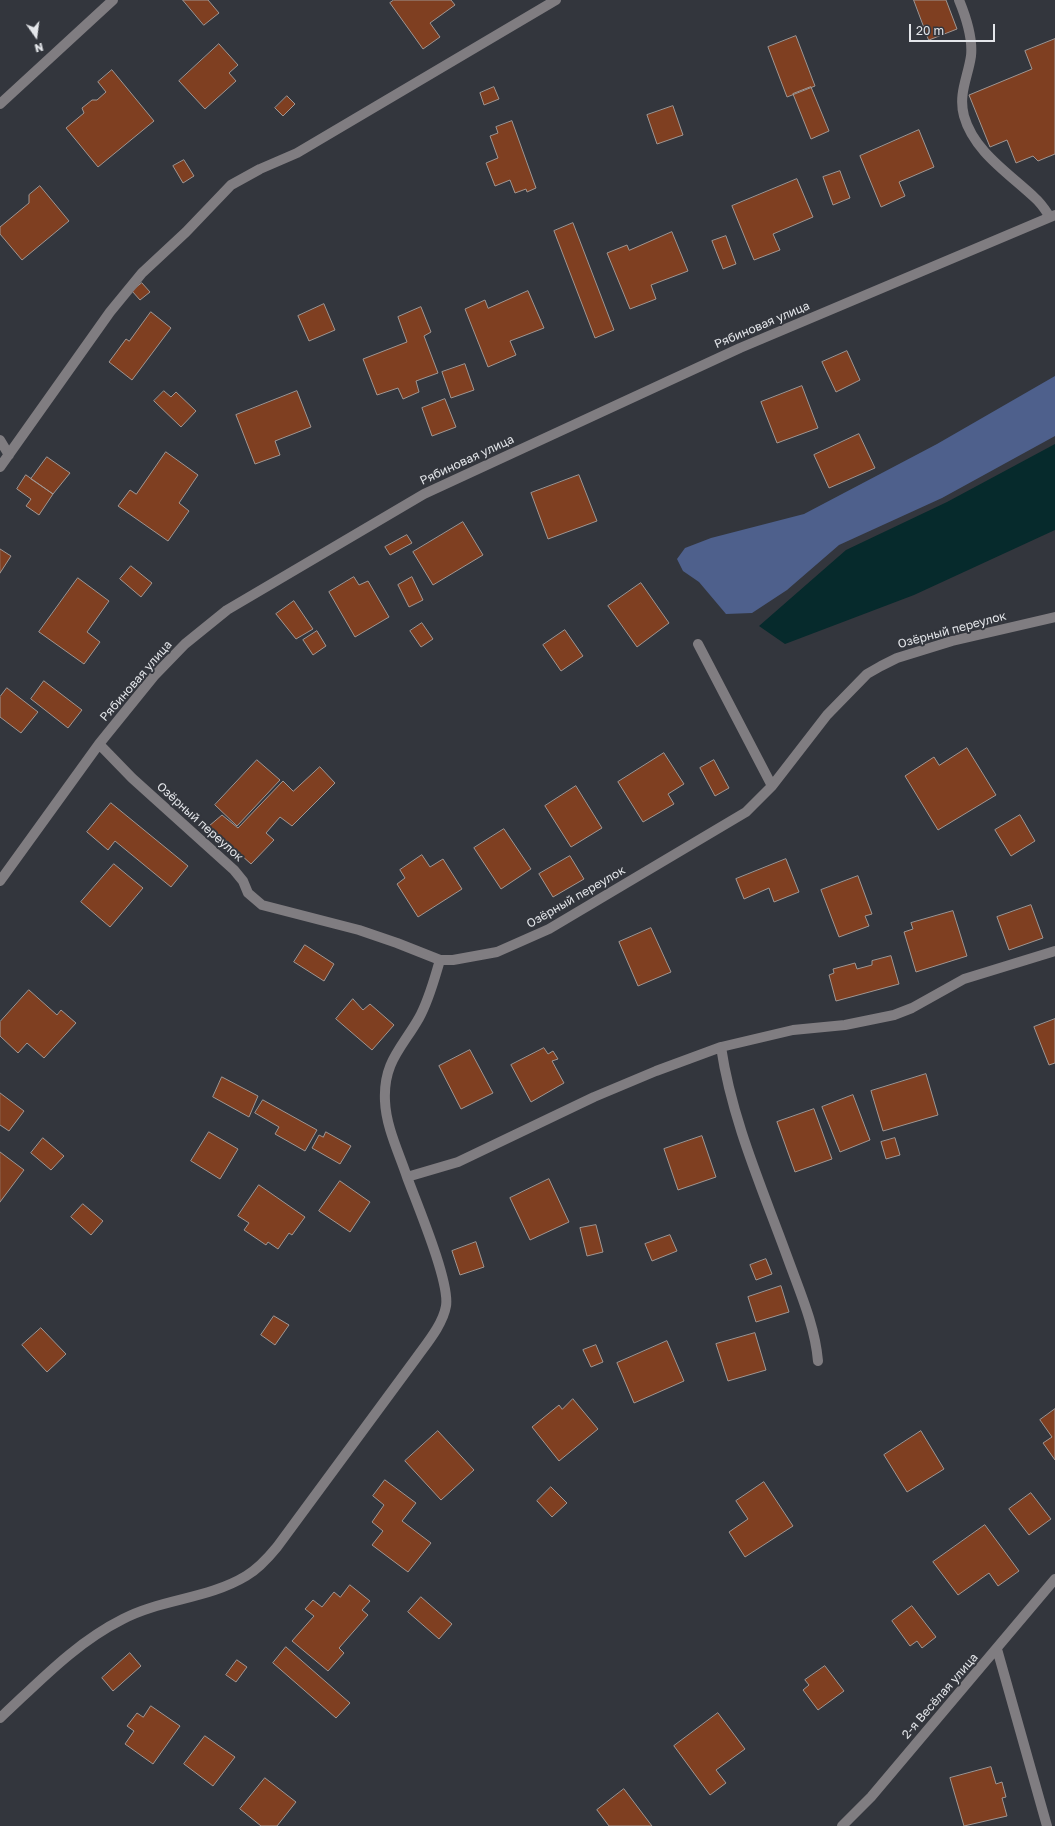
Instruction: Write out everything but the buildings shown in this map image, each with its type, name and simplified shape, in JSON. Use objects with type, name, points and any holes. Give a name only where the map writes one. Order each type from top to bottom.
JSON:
[{"type":"street","points":[[0,104],[113,0]]},
{"type":"street","points":[[0,467],[110,312],[142,273],[186,232],[231,185],[260,169],[297,153],[556,0]]},
{"type":"street","points":[[959,0],[967,22],[971,55],[962,91],[964,117],[970,130],[992,159],[1037,199],[1053,216]]},
{"type":"street","name":"Рябиновая улица","points":[[0,881],[99,744],[154,676],[185,644],[227,610],[424,494],[740,348],[1053,216]]},
{"type":"street","points":[[0,440],[9,455]]},
{"type":"street","name":"Озёрный переулок","points":[[99,744],[132,778],[234,870],[243,881],[248,893],[262,905],[359,930],[440,960],[468,958],[497,952],[549,929],[746,812],[772,786],[827,715],[867,674],[897,658],[946,643],[1055,617]]},
{"type":"street","points":[[698,644],[772,786]]},
{"type":"street","points":[[407,1177],[458,1162],[594,1097],[656,1071],[722,1047],[793,1030],[844,1026],[894,1015],[912,1008],[964,980],[1055,951]]},
{"type":"street","points":[[0,1718],[66,1656],[100,1631],[141,1611],[226,1586],[246,1576],[262,1564],[282,1542],[436,1328],[446,1307],[446,1297],[439,1268],[388,1123],[384,1099],[388,1069],[394,1055],[419,1018],[440,960]]},
{"type":"street","points":[[722,1047],[725,1074],[737,1120],[804,1304],[817,1347],[818,1361]]},
{"type":"street","name":"2-я Весёлая улица","points":[[842,1826],[871,1797],[1055,1579]]},
{"type":"street","points":[[997,1649],[1048,1826]]},
{"type":"shaded area","points":[[1055,376],[1055,436],[942,498],[839,545],[787,590],[752,613],[726,614],[699,582],[683,571],[677,559],[685,548],[711,538],[804,514],[937,444]]},
{"type":"shaded area","points":[[1055,444],[1055,530],[914,595],[785,644],[759,626],[846,550],[947,502]]}]
